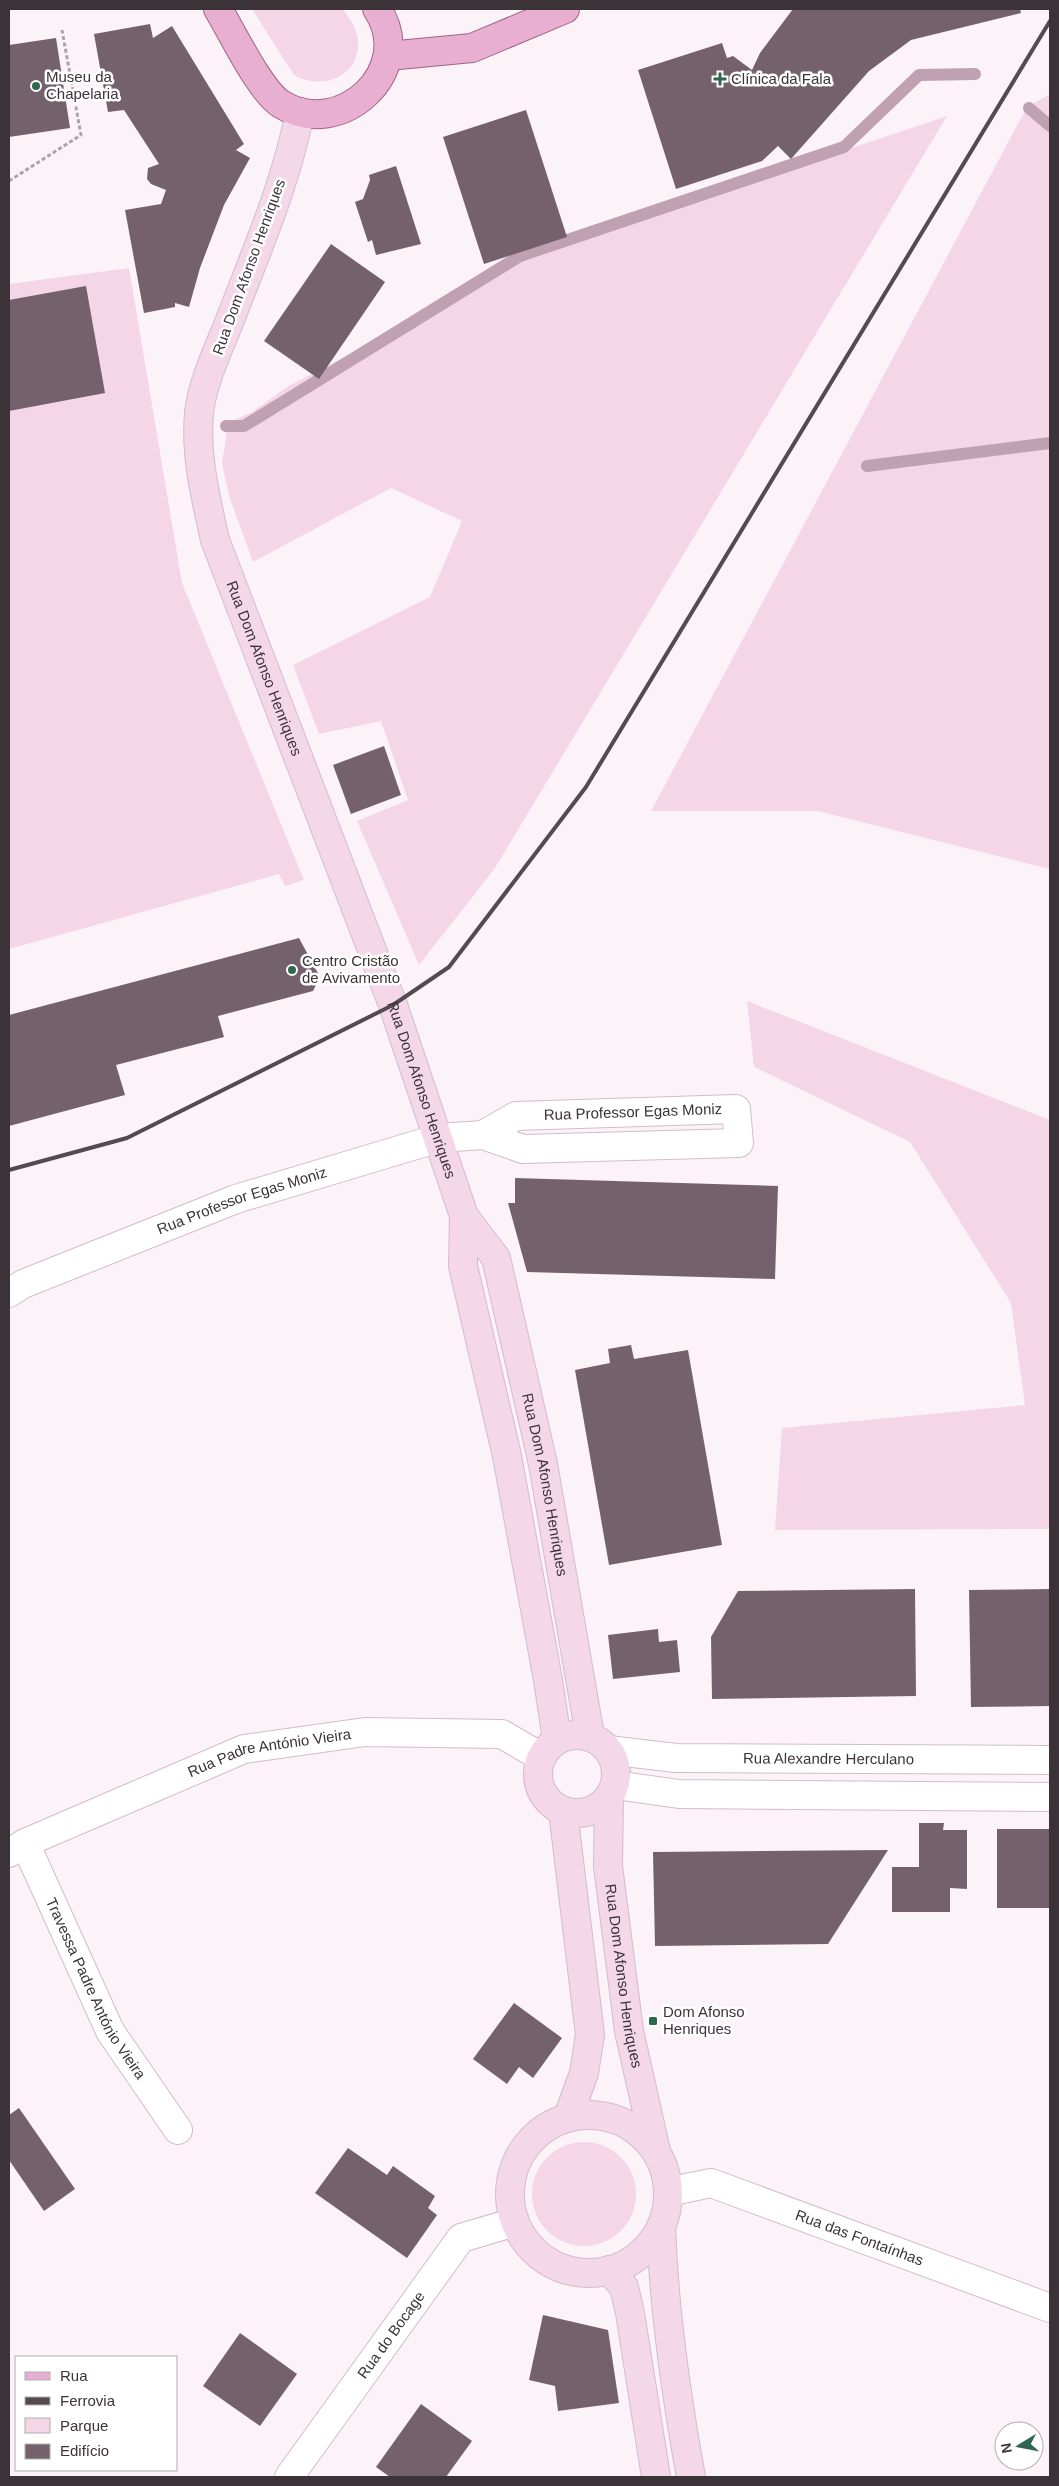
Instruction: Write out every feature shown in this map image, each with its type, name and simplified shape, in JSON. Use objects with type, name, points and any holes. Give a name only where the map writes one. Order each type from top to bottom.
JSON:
[{"type":"main road","points":[[218,9],[266,90],[280,103],[300,112],[330,113],[362,99],[380,78],[388,56],[390,39],[383,17],[377,9]]},
{"type":"main road","points":[[388,56],[472,48],[565,9]]},
{"type":"street","name":"Rua Dom Afonso Henriques","points":[[300,112],[296,135],[280,187],[210,372],[199,412],[199,464],[215,540],[393,1005],[464,1216],[463,1266],[507,1456],[548,1680],[549,1748],[538,1768],[538,1781],[542,1794],[551,1805],[563,1811]]},
{"type":"street","name":"Rua Professor Egas Moniz","points":[[9,1293],[23,1284],[236,1199],[439,1138],[483,1135],[523,1148],[740,1143],[736,1109],[516,1116],[483,1135]]},
{"type":"street","name":"Rua Dom Afonso Henriques","points":[[464,1216],[496,1258],[542,1464],[599,1743],[614,1760],[608,1866],[629,2031],[656,2153],[664,2172],[668,2192],[666,2210],[661,2227],[652,2242],[640,2254],[610,2270],[587,2273],[564,2269],[543,2259],[526,2242],[515,2222],[510,2201],[511,2179],[518,2158],[530,2140],[547,2126],[568,2117],[588,2114],[608,2116],[627,2124],[644,2136],[656,2153]]},
{"type":"street","name":"Rua Padre António Vieira","points":[[17,1848],[244,1750],[365,1732],[502,1734],[549,1748]]},
{"type":"street","points":[[549,1748],[568,1735],[599,1743]]},
{"type":"street","name":"Rua Alexandre Herculano","points":[[599,1743],[676,1758],[1050,1760]]},
{"type":"street","points":[[568,2117],[584,2073],[590,2035],[563,1811],[576,1814],[589,1812],[601,1806],[612,1791],[679,1794],[1050,1797]]},
{"type":"street","name":"Travessa Padre António Vieira","points":[[17,1848],[110,2031],[178,2130]]},
{"type":"street","name":"Rua das Fontaínhas","points":[[668,2192],[711,2183],[1050,2308]]},
{"type":"street","name":"Rua do Bocage","points":[[289,2477],[461,2238],[515,2222]]},
{"type":"street","name":"Rua Dom Afonso Henriques","points":[[661,2227],[662,2272],[681,2421],[691,2477]]},
{"type":"street","points":[[610,2270],[624,2287],[630,2313],[656,2477]]},
{"type":"path","points":[[9,181],[80,135],[62,30]]},
{"type":"green space","points":[[252,9],[343,9],[353,24],[358,41],[357,53],[353,64],[337,78],[327,81],[305,80],[294,75]]},
{"type":"green space","points":[[1050,94],[1050,869],[818,811],[651,811],[1027,107]]},
{"type":"green space","points":[[947,116],[495,868],[419,965],[357,821],[408,800],[381,721],[319,734],[293,665],[430,597],[462,521],[391,488],[253,562],[230,499],[222,464],[228,423],[252,412],[287,387],[455,299],[485,270]]},
{"type":"green space","points":[[129,268],[182,583],[304,880],[285,886],[279,874],[9,949],[9,284]]},
{"type":"green space","points":[[747,1001],[1050,1120],[1050,1529],[775,1530],[782,1428],[1025,1405],[1011,1303],[910,1142],[754,1067]]},
{"type":"green space","points":[[584,2142],[604,2146],[621,2157],[632,2174],[636,2194],[632,2214],[621,2231],[604,2242],[584,2246],[564,2242],[547,2231],[536,2214],[532,2194],[536,2174],[547,2157],[564,2146]]},
{"type":"building","points":[[793,9],[1020,9],[1021,13],[911,40],[869,71],[791,159],[778,146],[762,161],[676,189],[638,70],[722,43],[727,58],[733,56],[752,70],[760,53]]},
{"type":"building","points":[[150,24],[153,38],[172,26],[244,144],[236,150],[250,158],[224,205],[200,268],[189,307],[175,303],[175,307],[144,313],[125,210],[161,204],[166,190],[151,184],[147,179],[148,168],[159,164],[124,110],[108,112],[94,34]]},
{"type":"building","name":"Museu da Chapelaria","points":[[56,38],[70,128],[9,137],[9,45]]},
{"type":"building","points":[[526,110],[567,237],[484,264],[443,137]]},
{"type":"building","points":[[396,166],[421,244],[376,255],[372,240],[368,242],[355,202],[363,199],[370,180],[369,175]]},
{"type":"building","points":[[331,244],[385,282],[319,379],[264,341]]},
{"type":"building","points":[[86,286],[105,393],[9,411],[9,300]]},
{"type":"building","points":[[384,746],[401,795],[351,814],[333,765]]},
{"type":"building","points":[[299,938],[320,977],[313,991],[218,1016],[224,1037],[116,1065],[125,1095],[9,1126],[9,1015]]},
{"type":"building","points":[[515,1178],[778,1186],[775,1279],[527,1272],[508,1203],[515,1203]]},
{"type":"building","points":[[631,1345],[634,1359],[688,1350],[722,1545],[609,1565],[575,1370],[610,1363],[608,1349]]},
{"type":"building","points":[[915,1589],[916,1696],[712,1699],[711,1637],[738,1591]]},
{"type":"building","points":[[1050,1589],[1050,1706],[971,1707],[969,1590]]},
{"type":"building","points":[[658,1629],[659,1642],[677,1640],[680,1672],[613,1679],[608,1635]]},
{"type":"building","points":[[919,1823],[944,1823],[943,1830],[967,1830],[967,1889],[950,1888],[950,1912],[892,1912],[892,1867],[919,1867]]},
{"type":"building","points":[[997,1829],[1050,1829],[1050,1908],[997,1908]]},
{"type":"building","points":[[888,1850],[828,1944],[655,1946],[653,1852]]},
{"type":"building","points":[[514,2003],[562,2038],[533,2078],[519,2067],[507,2084],[473,2059]]},
{"type":"building","points":[[19,2108],[75,2189],[44,2211],[9,2160],[9,2115]]},
{"type":"building","points":[[348,2148],[387,2175],[393,2166],[435,2196],[428,2208],[437,2215],[407,2258],[315,2193]]},
{"type":"building","points":[[543,2315],[608,2330],[619,2403],[558,2411],[555,2386],[529,2380]]},
{"type":"building","points":[[240,2333],[297,2374],[260,2426],[203,2386]]},
{"type":"building","points":[[421,2404],[472,2441],[446,2477],[390,2477],[376,2467]]},
{"type":"waterway","points":[[226,426],[244,426],[520,256],[844,147],[919,75],[975,74]]},
{"type":"waterway","points":[[1029,108],[1050,126]]},
{"type":"waterway","points":[[867,466],[1050,443]]},
{"type":"railway","points":[[9,1170],[127,1138],[393,1005],[449,967],[586,787],[1050,21]]},
{"type":"place","name":"Clínica da Fala","points":[[720,79]]},
{"type":"place","name":"Museu da Chapelaria","points":[[36,86]]},
{"type":"place","name":"Centro Cristão de Avivamento","points":[[292,970]]},
{"type":"place","name":"Dom Afonso Henriques","points":[[653,2021]]}]
